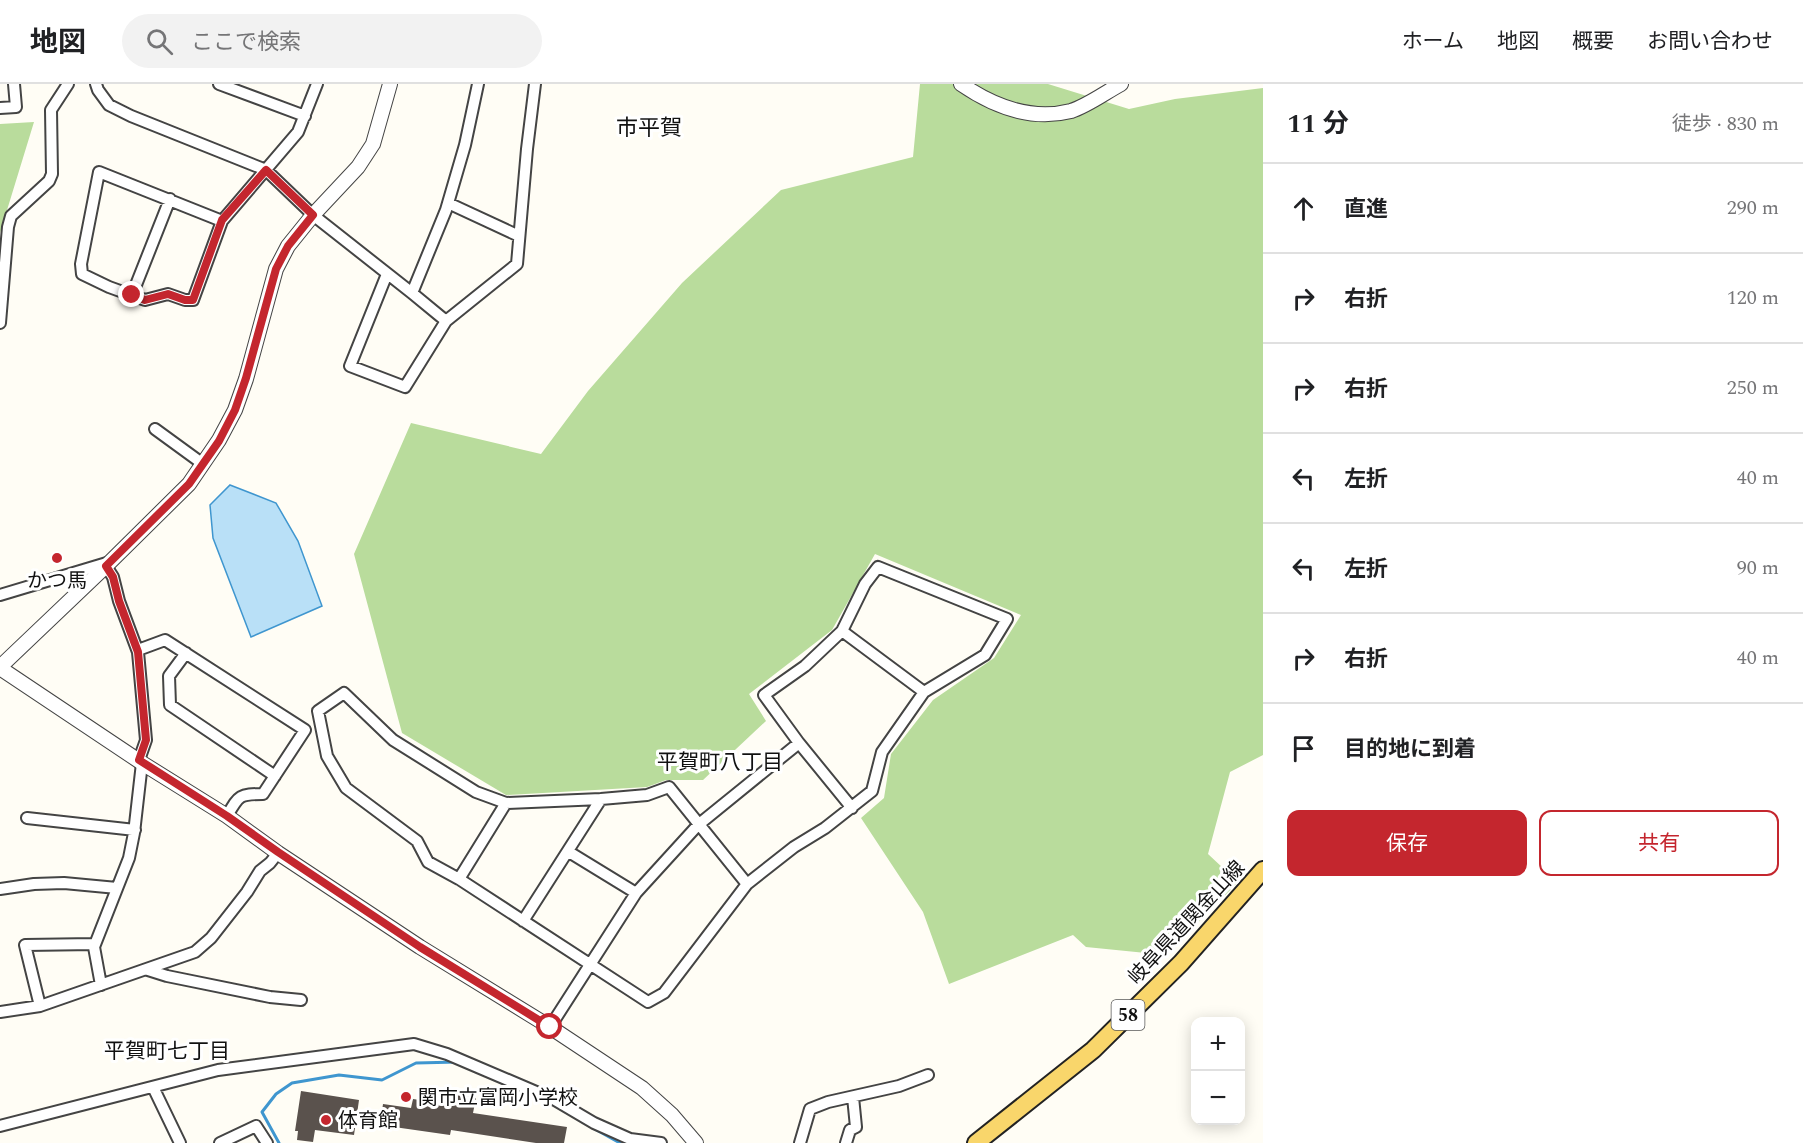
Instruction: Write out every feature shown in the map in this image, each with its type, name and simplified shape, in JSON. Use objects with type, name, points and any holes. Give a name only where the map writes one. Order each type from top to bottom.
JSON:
[{"type":"main road","name":"岐阜県道関金山線","points":[[976,1143],[1093,1050],[1181,963],[1263,870]]},
{"type":"street","points":[[0,108],[16,107],[14,84]]},
{"type":"street","points":[[0,323],[8,227],[11,216],[49,181],[52,174],[51,110],[69,84]]},
{"type":"street","points":[[96,84],[109,105],[130,116],[266,170],[313,215],[446,321]]},
{"type":"street","points":[[219,84],[305,117]]},
{"type":"street","points":[[222,220],[99,172],[81,264],[82,274],[145,300],[168,294],[185,300],[193,300],[222,220],[298,132],[317,84]]},
{"type":"street","points":[[390,84],[373,144],[358,167],[313,215],[288,246],[276,269],[246,378],[235,410],[219,441],[189,484],[0,667],[227,816],[420,947],[550,1027],[642,1088],[672,1115],[696,1143]]},
{"type":"street","points":[[412,293],[448,203],[465,145],[478,84]]},
{"type":"street","points":[[387,274],[350,366],[405,387],[446,321],[517,264],[535,84]]},
{"type":"street","points":[[961,84],[1009,110],[1041,114],[1072,111],[1121,84]]},
{"type":"street","points":[[132,295],[170,199]]},
{"type":"street","points":[[448,203],[519,236]]},
{"type":"street","points":[[155,429],[203,464]]},
{"type":"street","points":[[0,595],[108,564]]},
{"type":"street","points":[[101,986],[95,944],[129,858],[135,830],[141,761],[146,740],[138,650],[119,601],[108,564]]},
{"type":"street","points":[[747,884],[669,787],[647,795],[506,803],[476,792],[393,740],[344,693],[318,711],[327,756],[346,788],[417,841],[428,862],[459,879],[648,1002],[664,993],[747,884],[794,847],[852,808],[872,791],[882,752],[924,692],[985,655],[1007,619],[878,567],[865,584],[842,631],[805,666],[764,695],[799,743],[852,808]]},
{"type":"street","points":[[842,631],[924,692]]},
{"type":"street","points":[[138,650],[165,640],[305,730],[263,794],[243,794],[237,799],[227,816]]},
{"type":"street","points":[[186,653],[169,676],[170,705],[275,776]]},
{"type":"street","points":[[550,1027],[636,893],[699,825],[799,743]]},
{"type":"street","points":[[523,921],[601,799]]},
{"type":"street","points":[[459,879],[506,803]]},
{"type":"street","points":[[27,818],[135,830]]},
{"type":"street","points":[[0,1012],[40,1006],[195,952],[211,938],[247,892],[260,871],[278,852]]},
{"type":"street","points":[[569,852],[636,893]]},
{"type":"street","points":[[0,888],[64,883],[117,888]]},
{"type":"street","points":[[40,1006],[25,945],[95,944]]},
{"type":"street","points":[[148,970],[270,997],[301,1000]]},
{"type":"street","points":[[0,1126],[218,1070],[414,1044],[447,1054],[555,1100],[594,1123],[630,1139],[661,1143]]},
{"type":"street","points":[[800,1143],[810,1109],[828,1102],[899,1086],[928,1075]]},
{"type":"street","points":[[153,1087],[180,1143]]},
{"type":"street","points":[[846,1143],[850,1130],[856,1127],[853,1097]]},
{"type":"street","points":[[220,1143],[256,1126],[267,1143]]},
{"type":"green space","points":[[920,84],[1048,84],[1129,109],[1175,99],[1263,88],[1263,755],[1230,772],[1208,854],[1238,882],[1166,955],[1086,947],[1073,935],[949,984],[923,912],[861,818],[884,798],[891,754],[933,700],[994,658],[1021,615],[875,554],[832,630],[749,694],[766,721],[703,780],[666,780],[647,787],[506,795],[402,733],[354,554],[411,423],[541,454],[588,391],[682,283],[781,190],[913,157]]},
{"type":"green space","points":[[34,122],[0,233],[0,124]]},
{"type":"water","points":[[230,485],[276,503],[298,541],[322,606],[251,637],[213,538],[210,505]]},
{"type":"building","name":"体育館","points":[[301,1091],[359,1100],[354,1135],[315,1130],[313,1142],[297,1140],[298,1131],[295,1131]]},
{"type":"building","points":[[442,1092],[476,1098],[473,1113],[567,1127],[564,1143],[536,1143],[451,1130],[450,1135],[380,1125],[383,1104],[411,1108],[413,1099],[440,1103]]},
{"type":"waterway","points":[[279,1143],[262,1112],[276,1094],[292,1083],[339,1075],[382,1080],[416,1063],[458,1062]]},
{"type":"waterway","points":[[593,1128],[620,1143]]},
{"type":"place","name":"かつ馬","points":[[57,558]]},
{"type":"place","name":"関市立富岡小学校","points":[[406,1097]]},
{"type":"place","name":"体育館","points":[[326,1120]]},
{"type":"district","name":"市平賀","points":[[649,127]]},
{"type":"district","name":"平賀町八丁目","points":[[720,762]]},
{"type":"district","name":"平賀町七丁目","points":[[167,1051]]},
{"type":"route","points":[[132,295],[145,300],[168,294],[185,300],[193,300],[222,220],[266,170],[313,215],[288,246],[276,269],[246,378],[235,410],[219,441],[189,484],[106,566],[113,577],[119,601],[138,652],[146,740],[139,760],[227,816],[420,947],[550,1027]]}]
